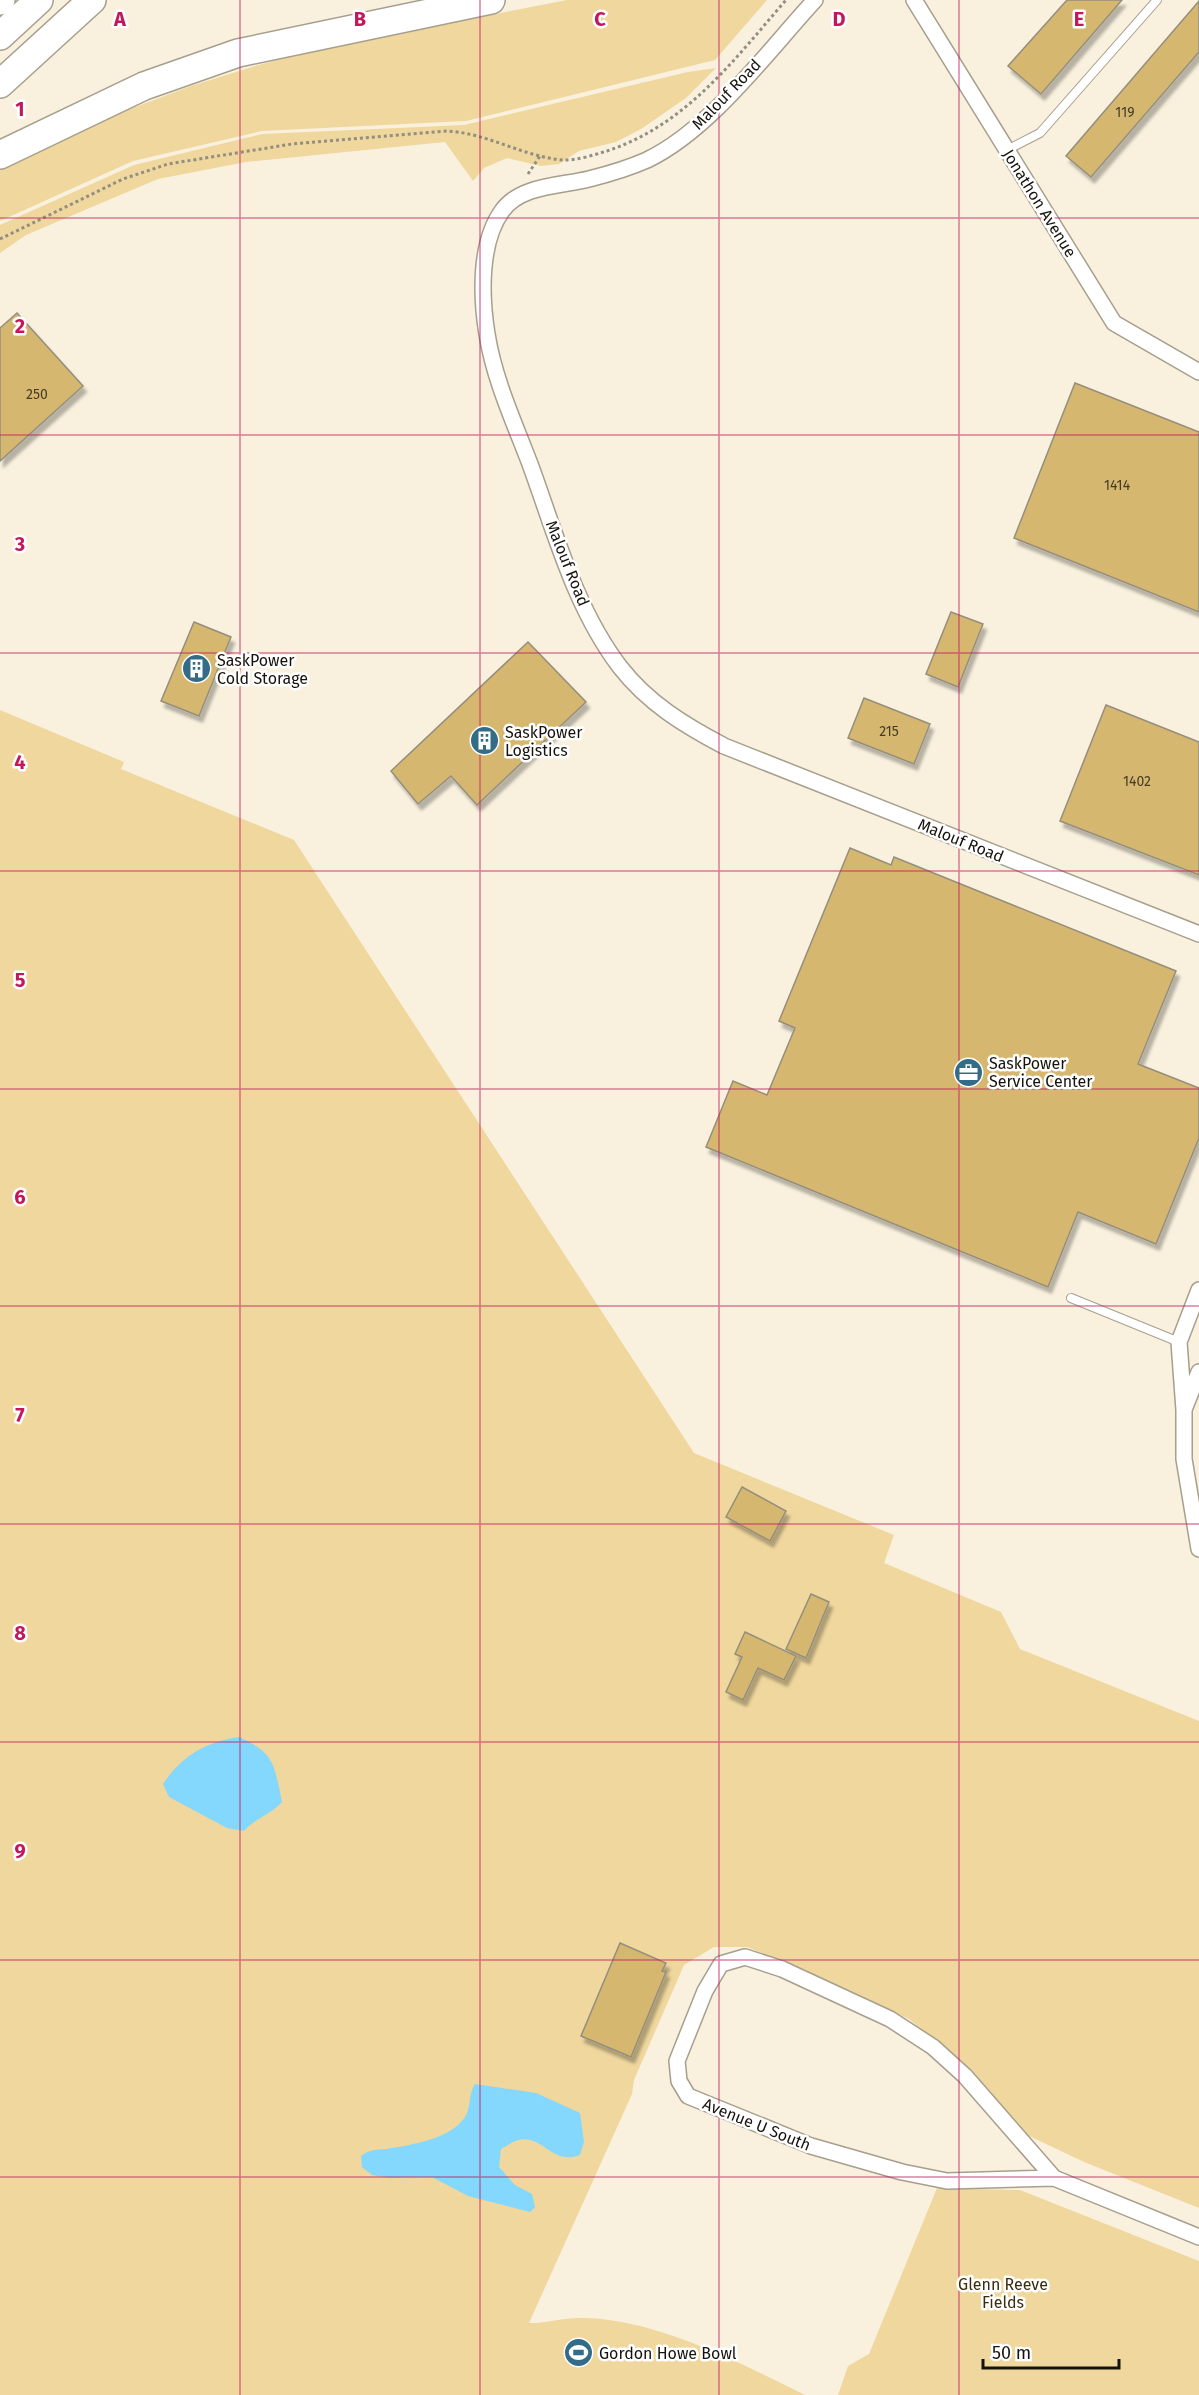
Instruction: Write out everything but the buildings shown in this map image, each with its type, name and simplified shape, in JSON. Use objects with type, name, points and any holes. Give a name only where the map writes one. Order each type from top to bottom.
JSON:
[{"type":"highway","points":[[0,36],[39,0]]},
{"type":"highway","points":[[0,84],[92,0]]},
{"type":"highway","points":[[0,154],[144,86],[238,53],[491,0]]},
{"type":"street","name":"Malouf Road","points":[[815,0],[721,103],[670,146],[647,160],[622,169],[590,179],[543,188],[511,200],[491,230],[485,279],[484,310],[487,337],[497,376],[578,591],[595,629],[619,666],[641,692],[683,725],[724,746],[1199,934]]},
{"type":"street","name":"Jonathon Avenue","points":[[914,0],[1114,323],[1199,372]]},
{"type":"street","points":[[1199,1290],[1179,1342],[1184,1410],[1184,1459],[1193,1485],[1199,1548]]},
{"type":"street","points":[[1184,1410],[1195,1393],[1199,1372]]},
{"type":"street","name":"Avenue U South","points":[[1054,2178],[964,2076],[933,2047],[890,2019],[782,1969],[745,1957],[721,1964],[705,1991],[677,2061],[679,2081],[688,2096],[812,2146],[902,2172],[947,2181],[1054,2178],[1199,2237]]},
{"type":"lane","points":[[1007,150],[1040,133],[1156,0]]},
{"type":"lane","points":[[1071,1298],[1179,1342]]},
{"type":"path","points":[[0,239],[45,215],[141,173],[168,164],[262,148],[447,131],[472,135],[540,156],[564,160],[590,156],[644,136],[689,106],[712,85],[786,0]]},
{"type":"green space","points":[[567,0],[767,0],[715,60],[466,121],[262,131],[133,161],[0,221],[0,169],[109,117],[191,86],[318,49]]},
{"type":"green space","points":[[716,68],[686,98],[641,129],[616,142],[579,151],[559,164],[541,166],[507,158],[484,168],[473,181],[445,142],[246,162],[158,179],[26,235],[0,253],[0,225],[134,165],[262,134],[464,125],[688,72]]},
{"type":"green space","points":[[0,710],[124,762],[121,769],[294,840],[694,1453],[894,1535],[884,1563],[1001,1612],[1020,1649],[1199,1721],[1199,2208],[1084,2162],[1023,2133],[972,2070],[909,2019],[800,1968],[747,1947],[714,1947],[684,1965],[634,2080],[632,2094],[529,2323],[585,2318],[641,2326],[698,2345],[805,2395],[0,2395]]},
{"type":"green space","name":"Glenn Reeve Fields","points":[[937,2188],[1020,2190],[1199,2261],[1199,2395],[838,2395],[848,2366],[869,2354]]},
{"type":"water","points":[[239,1737],[260,1749],[271,1761],[282,1802],[244,1831],[227,1828],[169,1797],[163,1784],[186,1758],[195,1752],[215,1743]]},
{"type":"water","points":[[475,2084],[536,2093],[580,2113],[584,2142],[580,2155],[570,2157],[555,2154],[527,2139],[518,2140],[501,2149],[499,2167],[515,2185],[532,2194],[535,2207],[530,2212],[468,2196],[432,2177],[390,2178],[372,2175],[362,2167],[361,2156],[367,2152],[426,2141],[454,2128],[467,2113]]},
{"type":"place","name":"SaskPower Cold Storage","points":[[196,669]]},
{"type":"place","name":"SaskPower Logistics","points":[[484,741]]},
{"type":"place","name":"SaskPower Service Center","points":[[968,1072]]},
{"type":"place","name":"Gordon Howe Bowl","points":[[578,2353]]}]
